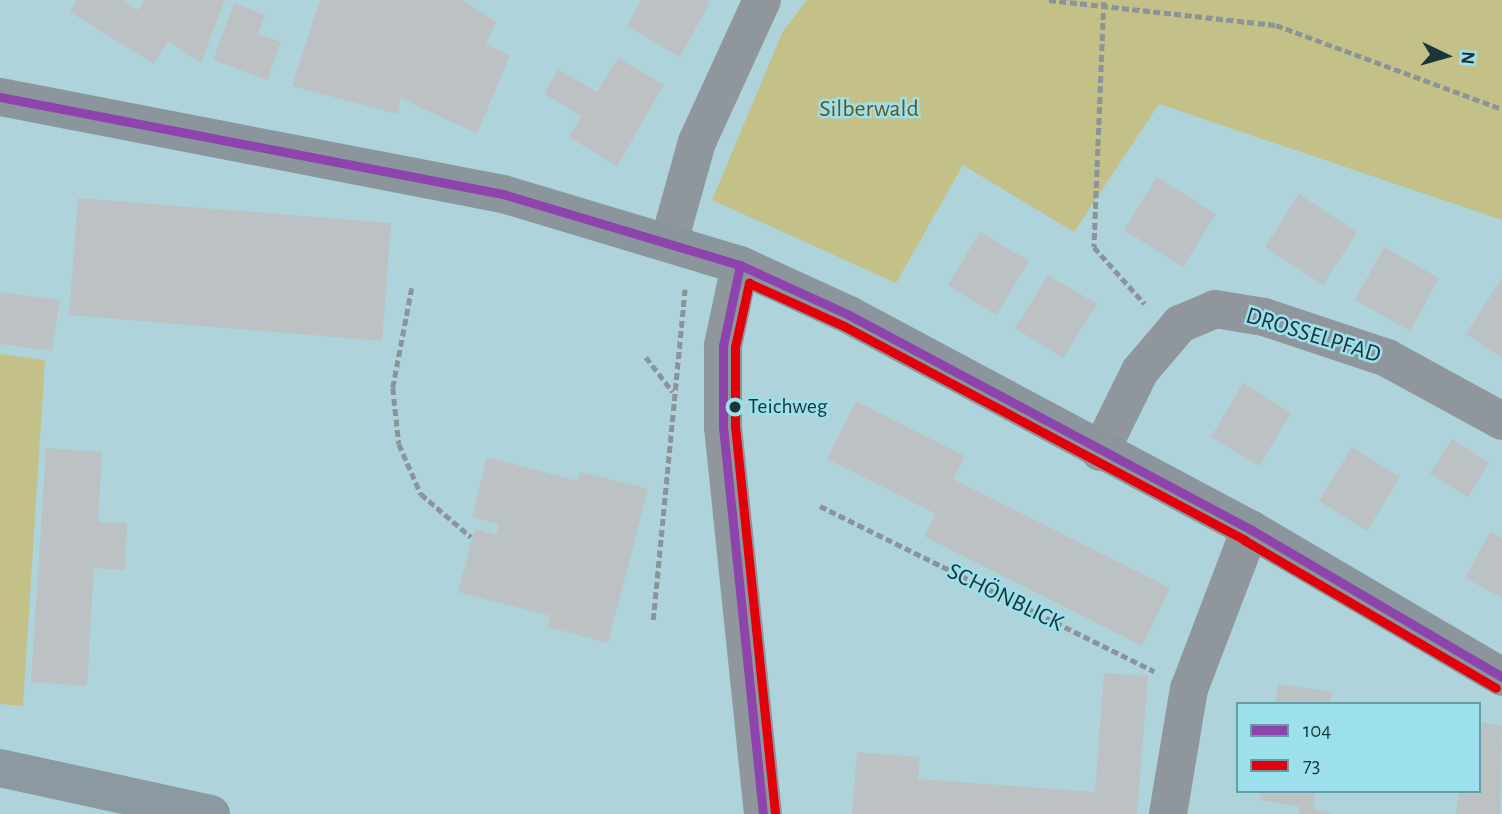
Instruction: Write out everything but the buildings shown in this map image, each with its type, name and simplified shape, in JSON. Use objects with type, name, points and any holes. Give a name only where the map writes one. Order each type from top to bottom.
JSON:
[{"type":"main road","points":[[0,768],[211,814]]},
{"type":"street","points":[[679,245],[696,142],[762,0]]},
{"type":"street","points":[[0,97],[503,194],[740,265],[849,315],[1100,452],[1250,530],[1502,677]]},
{"type":"street","points":[[740,265],[722,390],[763,814]]},
{"type":"street","name":"DROSSELPFAD","points":[[1100,452],[1140,371],[1171,335],[1215,309],[1264,317],[1387,358],[1502,421]]},
{"type":"street","points":[[1168,814],[1189,689],[1250,530]]},
{"type":"path","points":[[1049,0],[1104,2],[1276,25],[1502,110]]},
{"type":"path","points":[[1104,2],[1094,247],[1171,335]]},
{"type":"path","points":[[653,620],[674,392],[679,245]]},
{"type":"path","points":[[412,288],[393,388],[399,444],[421,495],[471,537]]},
{"type":"path","points":[[646,357],[674,392]]},
{"type":"path","name":"SCHÖNBLICK","points":[[820,506],[1189,689]]},
{"type":"green space","name":"Silberwald","points":[[807,0],[1502,0],[1502,220],[1159,104],[1074,232],[963,165],[896,283],[712,200],[783,31]]},
{"type":"green space","points":[[0,354],[45,360],[23,706],[0,704]]},
{"type":"transit line","name":"104","points":[[0,97],[503,194],[740,265],[849,315],[1250,529],[1502,677]]},
{"type":"transit line","name":"104","points":[[740,265],[723,346],[723,427],[763,814]]},
{"type":"transit line","name":"73","points":[[775,813],[735,426],[735,347],[749,283],[844,326],[1244,540],[1496,688]]},
{"type":"place","name":"Teichweg","points":[[735,407]]}]
